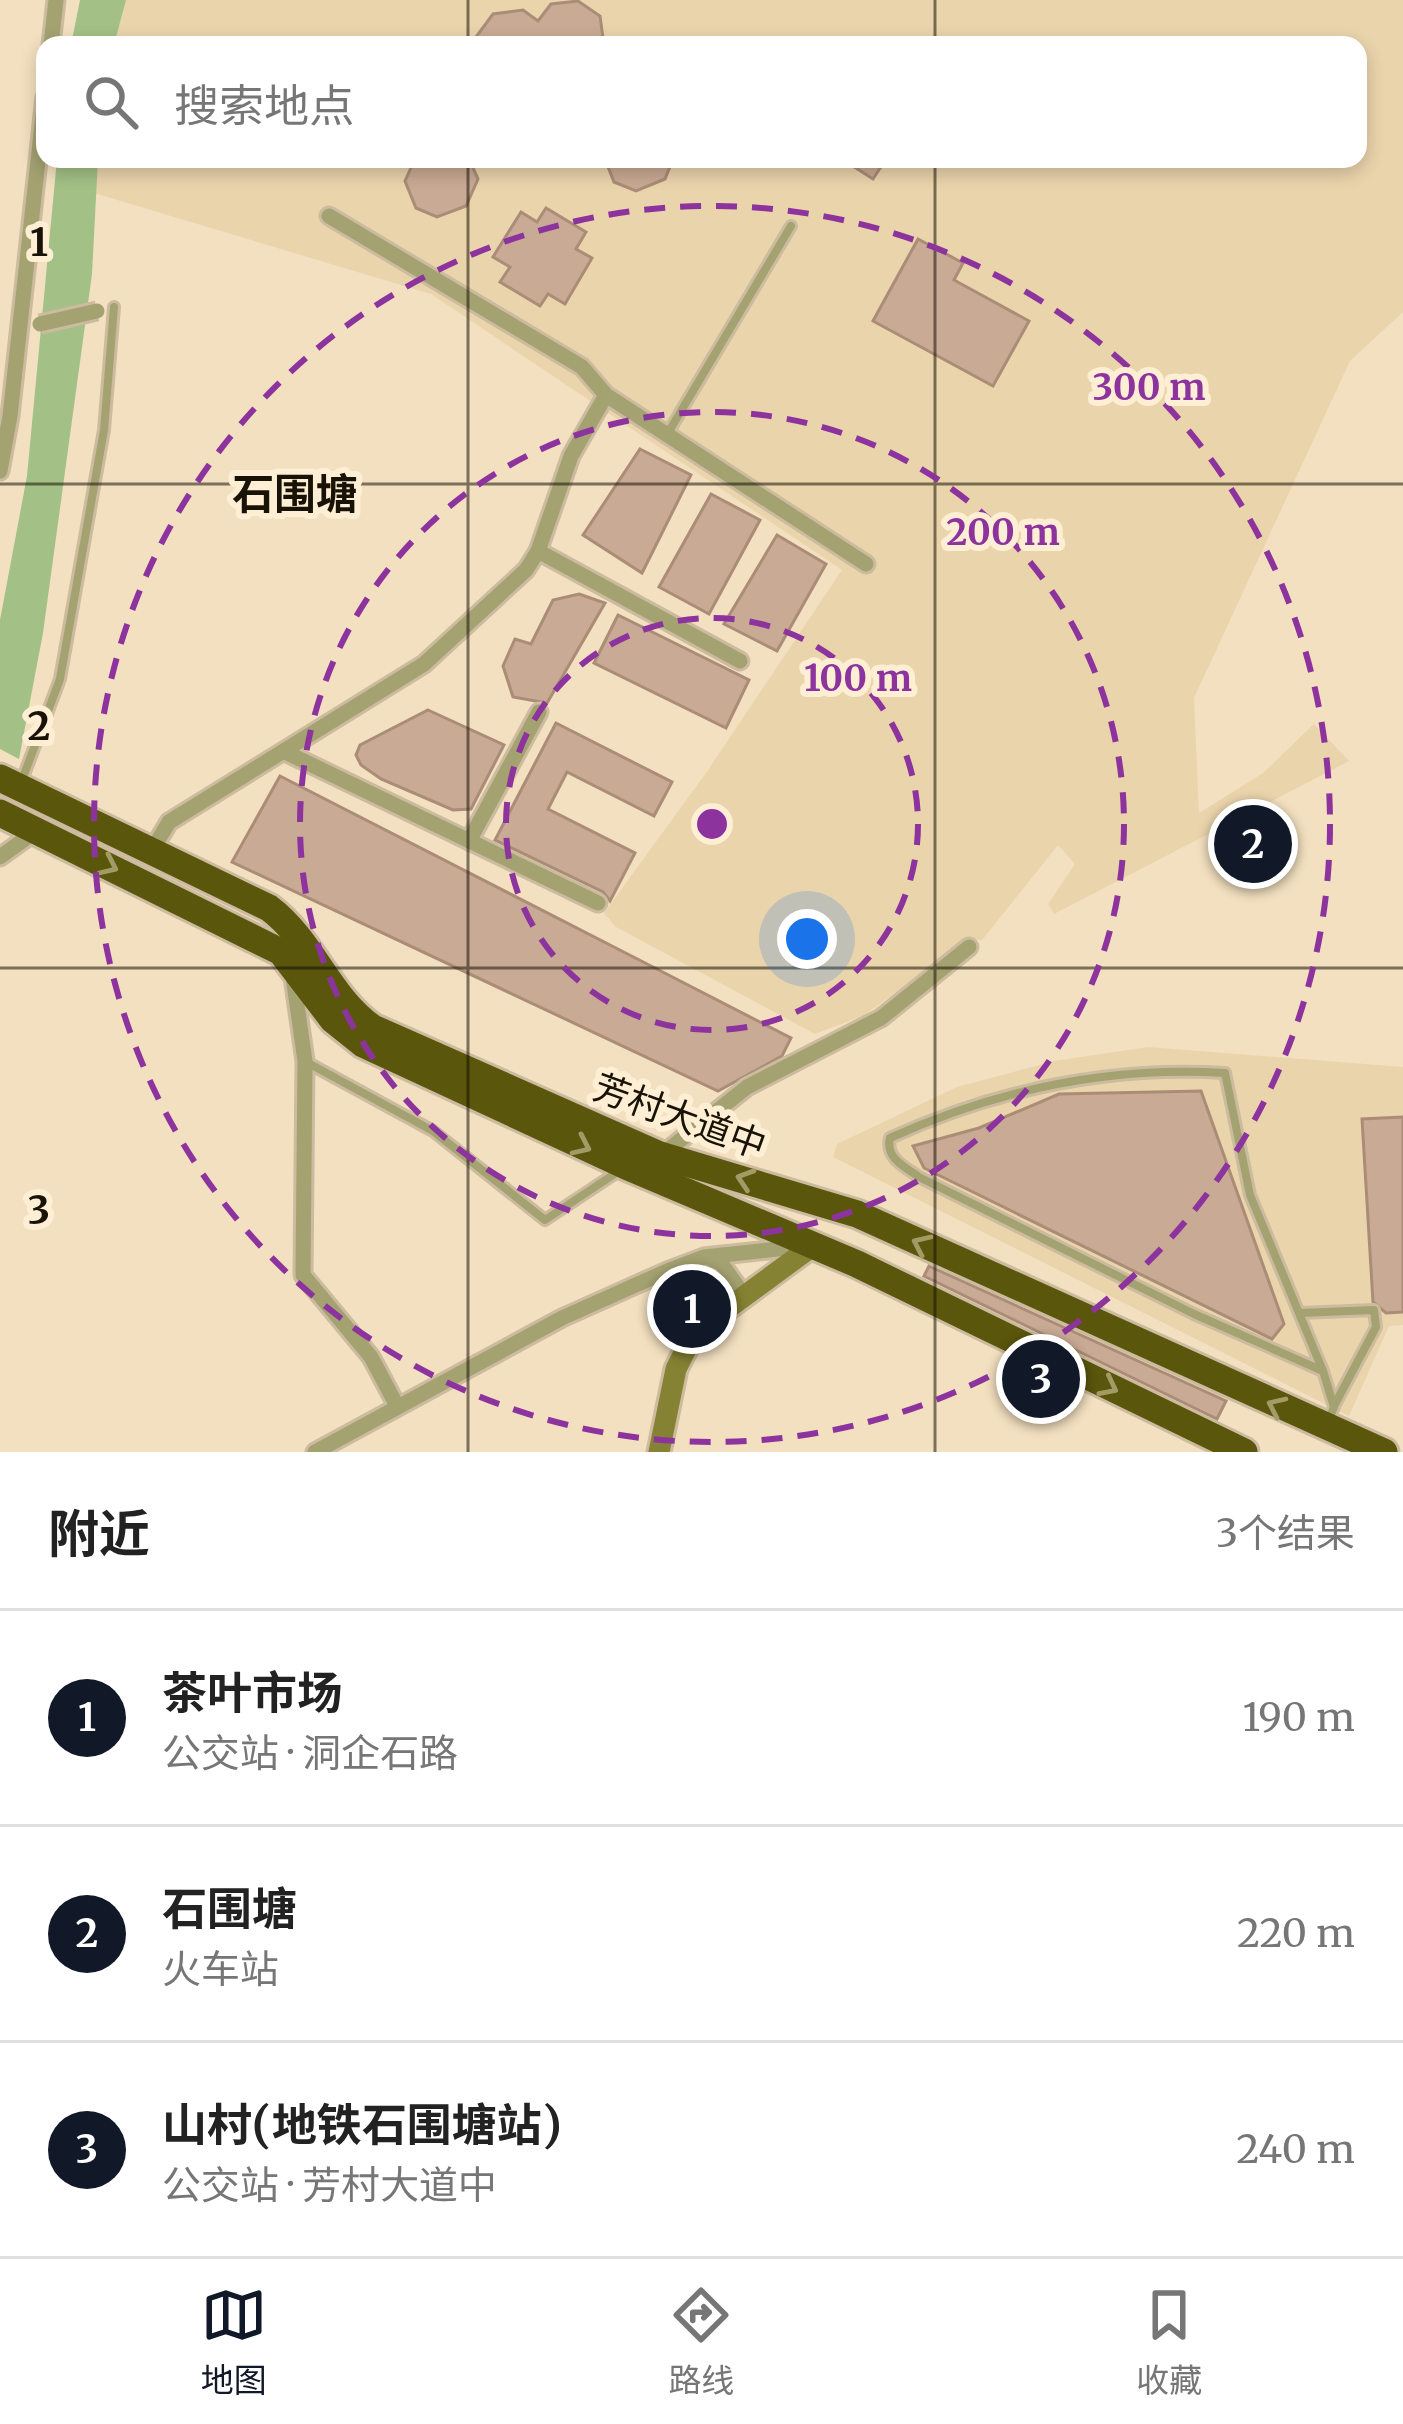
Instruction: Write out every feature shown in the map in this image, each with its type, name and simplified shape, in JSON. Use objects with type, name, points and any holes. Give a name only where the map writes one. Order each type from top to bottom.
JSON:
[{"type":"highway","name":"芳村大道中","points":[[9,783],[268,908],[287,922],[335,992],[373,1028],[660,1155],[856,1214],[1330,1418],[1384,1452]]},
{"type":"highway","name":"芳村大道中","points":[[2,814],[280,952],[333,1020],[363,1044],[626,1166],[814,1245],[1244,1452]]},
{"type":"street","points":[[52,36],[56,0]]},
{"type":"street","points":[[0,471],[37,168]]},
{"type":"street","points":[[328,216],[582,367],[606,395],[866,565]]},
{"type":"street","points":[[1,331],[106,309]]},
{"type":"street","points":[[151,852],[169,822],[424,664],[526,570],[538,551],[571,456],[606,395]]},
{"type":"street","points":[[538,551],[740,661]]},
{"type":"street","points":[[469,841],[539,712]]},
{"type":"street","points":[[285,752],[598,903]]},
{"type":"street","points":[[0,857],[36,831]]},
{"type":"street","points":[[660,1155],[747,1087],[881,1018],[969,947]]},
{"type":"street","points":[[293,977],[305,1061],[303,1275],[370,1357],[397,1406]]},
{"type":"street","points":[[315,1452],[343,1445],[397,1406],[596,1301],[704,1257],[814,1245]]},
{"type":"street","points":[[659,1452],[682,1350],[710,1318],[814,1245]]},
{"type":"street","points":[[704,1257],[721,1263],[743,1294]]},
{"type":"lane","points":[[667,435],[791,226]]},
{"type":"lane","points":[[9,783],[60,680],[104,430],[106,309]]},
{"type":"lane","points":[[305,1061],[434,1131],[545,1220],[626,1166]]},
{"type":"lane","points":[[1323,1371],[1194,1314],[919,1177],[892,1157],[890,1138],[1028,1089],[1173,1070],[1225,1073],[1250,1195],[1323,1371],[1330,1418]]},
{"type":"lane","points":[[1300,1313],[1374,1310],[1376,1327],[1330,1418]]},
{"type":"shaded area","points":[[80,0],[126,0],[116,36],[73,36]]},
{"type":"shaded area","points":[[126,0],[1403,0],[1403,312],[1350,361],[1194,698],[1199,813],[1263,773],[1314,724],[1349,761],[1054,914],[1048,904],[1075,864],[1058,845],[982,940],[968,940],[863,1016],[815,1034],[616,927],[604,913],[706,773],[842,570],[431,294],[94,193],[97,168],[1367,168],[1367,36],[116,36]]},
{"type":"shaded area","points":[[56,168],[98,168],[92,274],[43,633],[19,759],[0,749],[0,620],[27,476]]},
{"type":"shaded area","points":[[1148,1047],[1403,1067],[1403,1325],[1389,1326],[1349,1416],[833,1157],[837,1144],[957,1087],[1054,1061]]},
{"type":"building","points":[[578,1],[600,16],[603,36],[477,36],[493,14],[523,10],[538,21],[551,4]]},
{"type":"building","points":[[411,168],[473,168],[478,179],[466,206],[437,217],[416,208],[405,181]]},
{"type":"building","points":[[609,168],[669,168],[665,179],[636,191],[614,182]]},
{"type":"building","points":[[856,168],[880,168],[873,179]]},
{"type":"building","points":[[546,208],[586,232],[576,249],[592,258],[565,304],[548,294],[540,306],[500,282],[510,267],[493,257],[521,212],[537,222]]},
{"type":"building","points":[[918,239],[963,263],[954,280],[1029,321],[993,386],[873,321]]},
{"type":"building","points":[[640,449],[691,475],[642,573],[583,535]]},
{"type":"building","points":[[711,494],[760,520],[709,614],[659,587]]},
{"type":"building","points":[[777,535],[826,564],[777,651],[724,624]]},
{"type":"building","points":[[579,594],[605,603],[547,703],[513,697],[503,666],[515,639],[531,644],[553,600]]},
{"type":"building","points":[[618,615],[749,680],[726,728],[594,663]]},
{"type":"building","points":[[428,710],[504,745],[471,809],[453,810],[381,779],[361,765],[356,755],[360,745]]},
{"type":"building","points":[[556,723],[672,782],[654,816],[567,772],[548,809],[635,853],[610,901],[603,892],[495,840]]},
{"type":"building","points":[[280,776],[791,1038],[782,1056],[718,1091],[232,862]]},
{"type":"building","points":[[1201,1091],[1284,1324],[1272,1339],[924,1168],[913,1146],[979,1128],[1059,1094]]},
{"type":"building","points":[[1403,1117],[1403,1312],[1386,1313],[1373,1302],[1362,1119]]},
{"type":"building","points":[[929,1266],[1226,1401],[1217,1419],[924,1276]]},
{"type":"place","name":"石围塘","points":[[1253,844]]},
{"type":"place","name":"茶叶市场","points":[[692,1309]]},
{"type":"place","name":"山村(地铁石围塘站)","points":[[1041,1379]]},
{"type":"district","name":"石围塘","points":[[295,494]]}]
